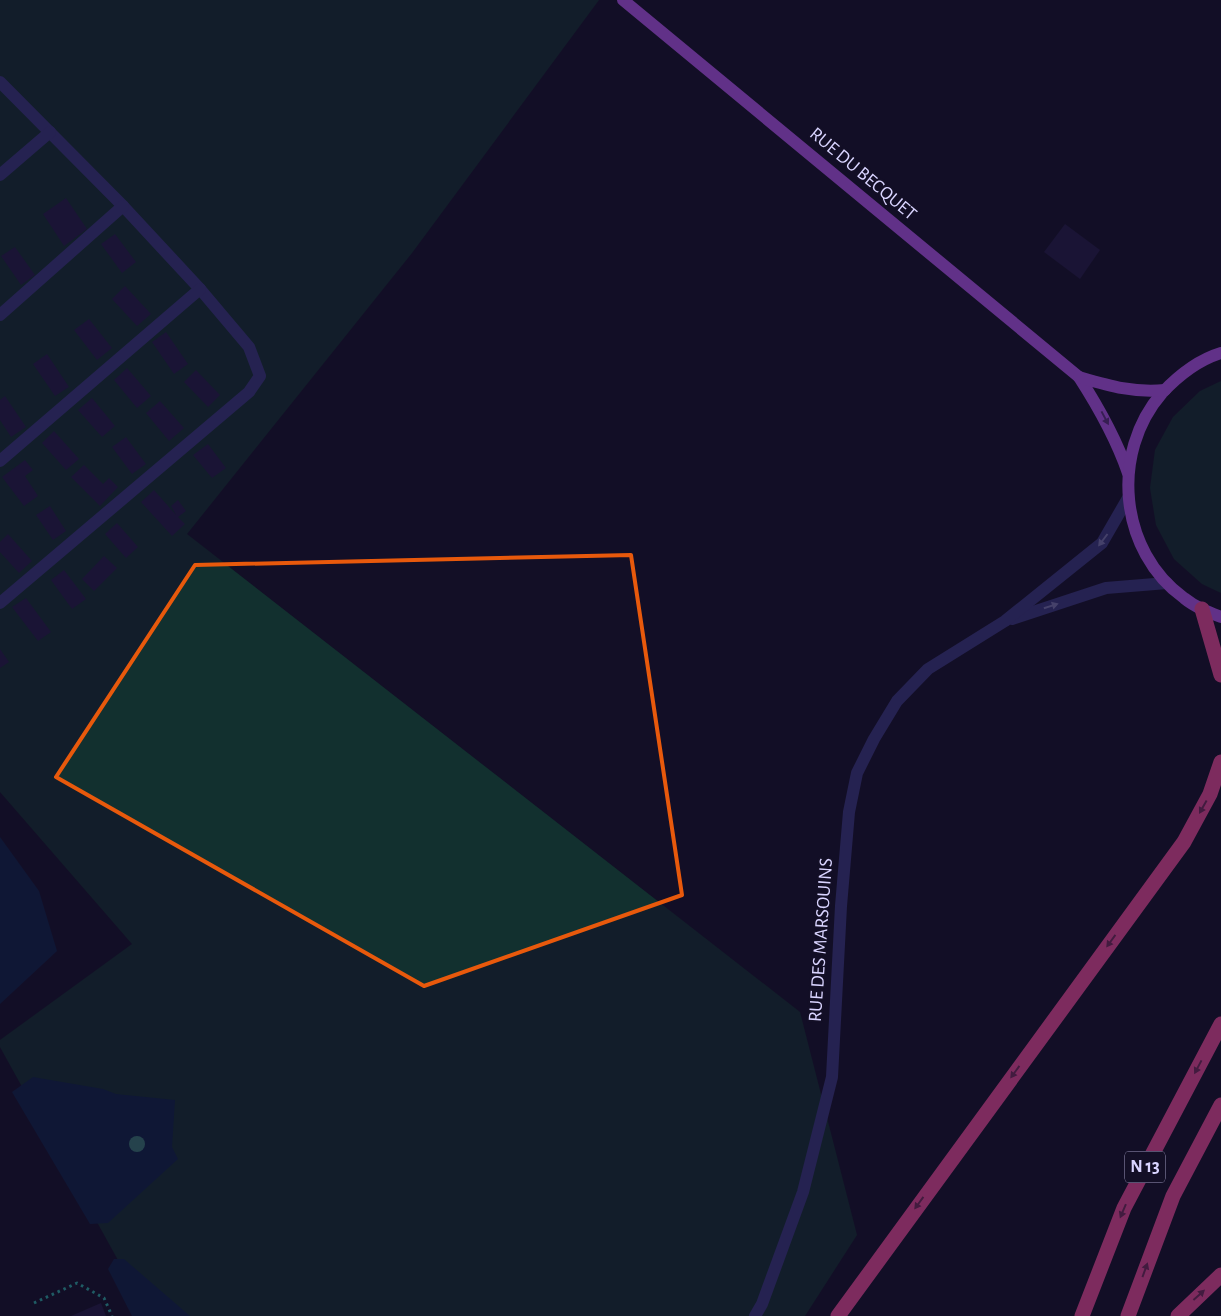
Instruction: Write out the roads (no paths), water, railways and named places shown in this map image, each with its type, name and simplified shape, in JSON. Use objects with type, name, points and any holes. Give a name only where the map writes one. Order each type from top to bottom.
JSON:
[{"type":"highway","points":[[1202,609],[1221,675]]},
{"type":"highway","points":[[838,1316],[1184,842],[1210,794],[1221,762]]},
{"type":"highway","name":"N 13","points":[[1082,1316],[1124,1208],[1221,1024]]},
{"type":"highway","name":"N 13","points":[[1128,1316],[1173,1196],[1221,1105]]},
{"type":"highway","points":[[1178,1316],[1221,1275]]},
{"type":"main road","name":"RUE DU BECQUET","points":[[623,0],[1079,377],[1102,413],[1118,445],[1128,472]]},
{"type":"main road","points":[[1221,353],[1193,366],[1165,390],[1155,402],[1141,424],[1132,448],[1128,472],[1128,498],[1132,523],[1142,547],[1153,566],[1183,598],[1221,617]]},
{"type":"main road","name":"RUE DU BECQUET","points":[[1079,377],[1116,387],[1145,392],[1165,390]]},
{"type":"street","points":[[0,82],[123,206],[200,289],[250,347],[260,376],[249,392],[0,602]]},
{"type":"street","points":[[0,175],[50,132]]},
{"type":"street","points":[[0,315],[123,206]]},
{"type":"street","points":[[0,461],[200,289]]},
{"type":"street","name":"RUE DES MARSOUINS","points":[[755,1316],[762,1304],[803,1192],[832,1076],[841,906],[849,812],[857,773],[897,701],[928,668],[1005,621],[1102,543],[1128,498]]},
{"type":"street","name":"RUE DES MARSOUINS","points":[[1005,621],[1106,588],[1167,583]]},
{"type":"water","points":[[0,837],[39,891],[57,951],[0,1004]]},
{"type":"water","points":[[33,1077],[103,1089],[116,1094],[175,1100],[172,1147],[178,1159],[108,1223],[90,1224],[12,1092]]},
{"type":"water","points":[[114,1259],[124,1259],[190,1316],[132,1316],[108,1269]]}]
